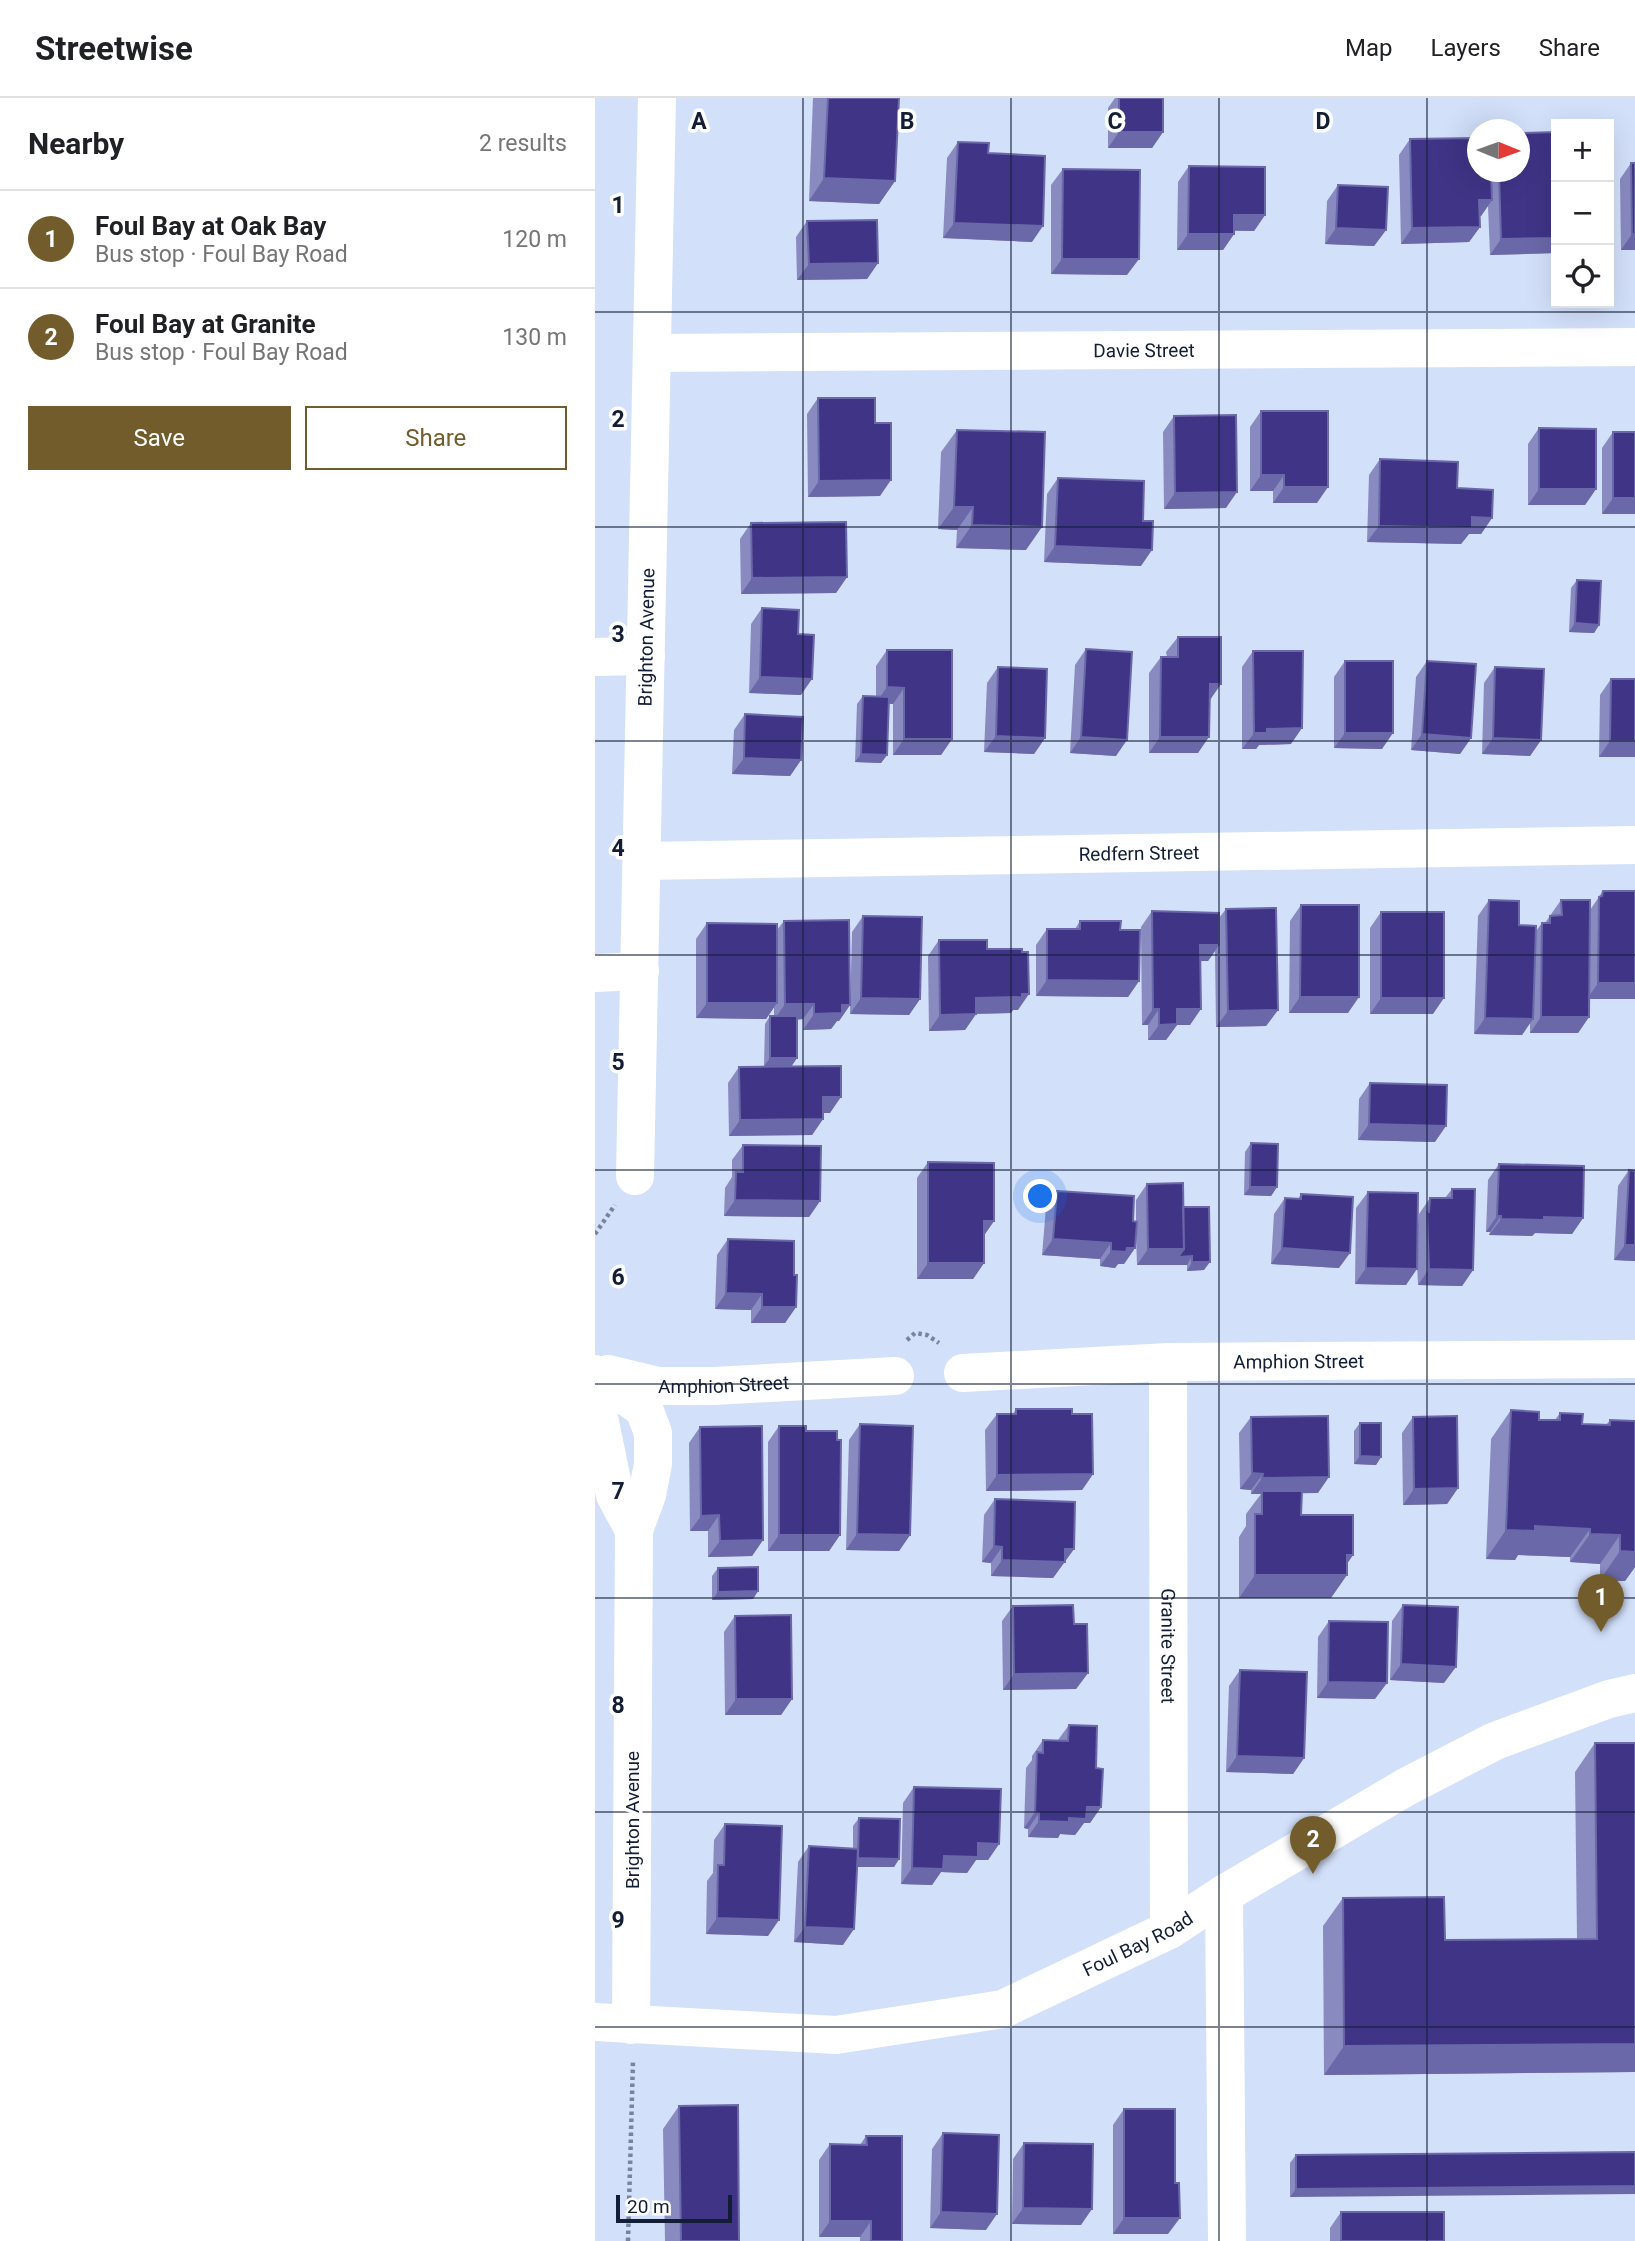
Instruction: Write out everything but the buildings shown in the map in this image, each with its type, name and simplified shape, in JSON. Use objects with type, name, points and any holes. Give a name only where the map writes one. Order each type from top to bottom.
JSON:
[{"type":"street","name":"Brighton Avenue","points":[[635,1176],[657,98]]},
{"type":"street","name":"Davie Street","points":[[652,353],[1635,347]]},
{"type":"street","points":[[595,657],[646,656]]},
{"type":"street","name":"Redfern Street","points":[[642,861],[1635,845]]},
{"type":"street","points":[[595,973],[640,971]]},
{"type":"street","name":"Amphion Street","points":[[963,1373],[1168,1362],[1635,1359]]},
{"type":"street","name":"Granite Street","points":[[1168,1362],[1168,1930]]},
{"type":"street","name":"Brighton Avenue","points":[[595,1372],[644,1409],[653,1433],[653,1464],[647,1495],[634,1530],[613,2023]]},
{"type":"street","name":"Amphion Street","points":[[595,1372],[658,1386],[714,1386],[895,1376]]},
{"type":"street","name":"Brighton Avenue","points":[[595,1398],[615,1495],[634,1530]]},
{"type":"street","name":"Foul Bay Road","points":[[613,2023],[835,2035],[1003,2009],[1168,1930],[1406,1787],[1495,1741],[1609,1699],[1635,1693]]},
{"type":"street","points":[[1224,1894],[1227,2241]]},
{"type":"path","points":[[613,2023],[634,2074],[628,2241]]},
{"type":"place","name":"Foul Bay at Oak Bay","points":[[1601,1632]]},
{"type":"place","name":"Foul Bay at Granite","points":[[1313,1874]]}]
